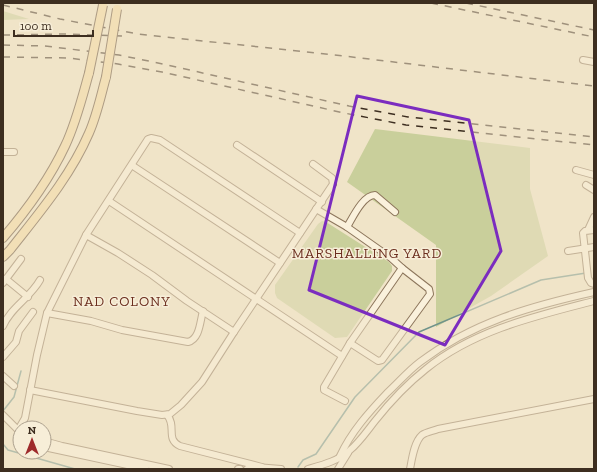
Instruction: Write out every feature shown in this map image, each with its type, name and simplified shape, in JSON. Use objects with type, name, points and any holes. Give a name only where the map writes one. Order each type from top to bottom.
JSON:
[{"type":"main road","points":[[3,238],[26,210],[50,173],[65,146],[79,108],[89,73],[103,4]]},
{"type":"main road","points":[[3,256],[10,250],[56,192],[81,150],[97,110],[106,77],[118,6]]},
{"type":"street","points":[[583,60],[594,62]]},
{"type":"street","points":[[24,420],[47,313],[86,235],[132,166],[148,139],[155,138],[300,232]]},
{"type":"street","points":[[237,145],[322,202]]},
{"type":"street","points":[[3,152],[14,152]]},
{"type":"street","points":[[30,390],[138,411],[167,415],[175,411],[202,382],[300,232],[331,188],[333,181],[332,178],[313,164]]},
{"type":"street","points":[[132,166],[280,263]]},
{"type":"street","points":[[576,170],[594,175]]},
{"type":"street","points":[[586,185],[594,190]]},
{"type":"street","points":[[347,227],[365,199],[370,195],[375,195],[395,212]]},
{"type":"street","points":[[109,201],[342,356]]},
{"type":"street","points":[[316,209],[347,227],[391,258],[429,290],[430,294],[382,360],[378,361],[350,343]]},
{"type":"street","points":[[594,217],[591,230],[583,233],[588,278],[591,283],[594,284]]},
{"type":"street","points":[[86,235],[123,257],[234,332]]},
{"type":"street","points":[[568,251],[585,250],[594,247]]},
{"type":"street","points":[[21,259],[4,281],[28,297]]},
{"type":"street","points":[[345,401],[323,389],[327,379],[402,268]]},
{"type":"street","points":[[3,326],[5,314],[28,297],[40,280]]},
{"type":"street","points":[[339,458],[350,437],[377,404],[411,370],[438,349],[475,328],[512,313],[554,301],[594,292]]},
{"type":"street","points":[[338,469],[349,451],[395,398],[427,368],[445,356],[477,338],[512,324],[594,301]]},
{"type":"street","points":[[47,313],[91,321],[122,330],[188,342],[193,341],[196,337],[203,311]]},
{"type":"street","points":[[3,356],[16,342],[19,331],[32,312]]},
{"type":"street","points":[[3,376],[14,386]]},
{"type":"street","points":[[410,469],[417,442],[422,435],[428,432],[594,398]]},
{"type":"street","points":[[4,415],[12,424]]},
{"type":"street","points":[[167,415],[172,422],[172,439],[175,444],[262,467],[281,469]]},
{"type":"street","points":[[52,443],[169,469]]},
{"type":"street","points":[[52,449],[146,469]]},
{"type":"street","points":[[308,469],[339,458],[349,451]]},
{"type":"street","points":[[247,469],[262,467]]},
{"type":"highlighted area","points":[[357,96],[469,120],[501,251],[445,345],[309,290]]},
{"type":"green space","points":[[3,11],[29,19],[3,20]]},
{"type":"green space","points":[[375,129],[530,148],[530,189],[548,256],[491,296],[436,327],[436,245],[347,182]]},
{"type":"green space","points":[[322,221],[326,222],[389,262],[392,266],[392,271],[347,337],[335,338],[277,298],[275,293],[275,285],[318,224]]},
{"type":"waterway","points":[[298,467],[303,460],[316,454],[355,397],[419,332],[541,280],[586,273]]},
{"type":"waterway","points":[[3,411],[14,397],[21,371]]},
{"type":"waterway","points":[[3,444],[8,450],[75,469]]},
{"type":"railway","points":[[431,3],[594,37]]},
{"type":"railway","points":[[466,3],[594,30]]},
{"type":"railway","points":[[3,5],[60,19],[138,34],[344,56],[594,86]]},
{"type":"railway","points":[[3,35],[66,34],[123,36]]},
{"type":"railway","points":[[3,45],[45,46],[119,55],[349,106],[408,117],[594,137]]},
{"type":"railway","points":[[3,57],[68,58],[118,64],[162,72],[344,113],[406,125],[594,145]]},
{"type":"district","name":"MARSHALLING YARD","points":[[367,253]]},
{"type":"district","name":"NAD COLONY","points":[[122,301]]}]
